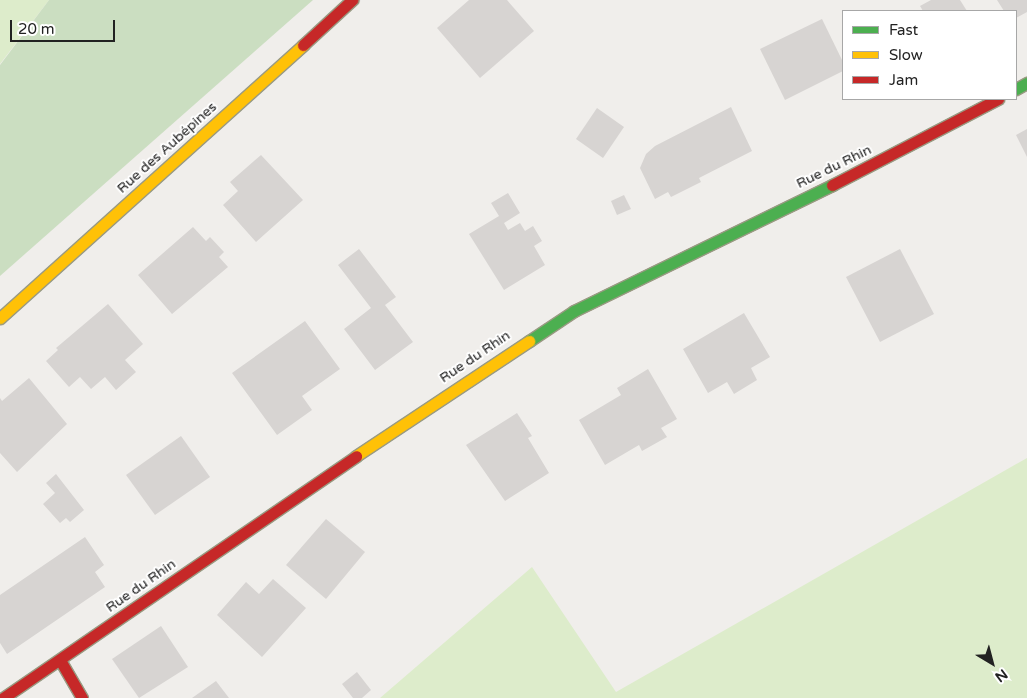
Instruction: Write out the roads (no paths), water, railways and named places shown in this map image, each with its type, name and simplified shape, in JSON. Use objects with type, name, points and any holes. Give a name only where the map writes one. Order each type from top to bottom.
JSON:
[{"type":"street","name":"Rue des Aubépines","points":[[0,318],[352,0]]},
{"type":"street","name":"Rue du Rhin","points":[[3,698],[304,490],[574,311],[902,151],[996,100]]},
{"type":"street","points":[[60,660],[82,698]]}]
